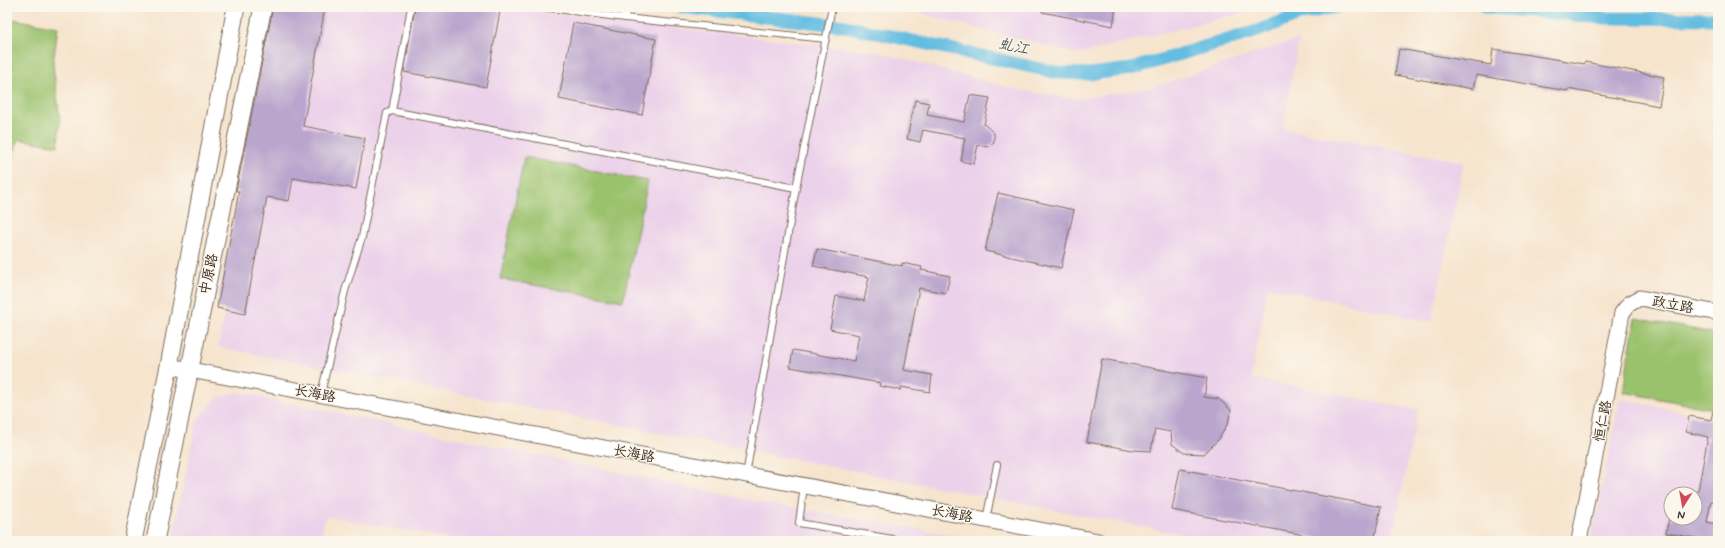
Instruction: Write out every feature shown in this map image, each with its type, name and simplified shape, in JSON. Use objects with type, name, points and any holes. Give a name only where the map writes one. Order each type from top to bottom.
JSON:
[{"type":"main road","name":"中原路","points":[[133,541],[169,366],[236,7]]},
{"type":"main road","name":"中原路","points":[[154,541],[262,7]]},
{"type":"street","name":"政立路","points":[[1630,304],[1640,298],[1718,312]]},
{"type":"street","name":"恒仁路","points":[[1579,541],[1622,313],[1630,304]]},
{"type":"street","name":"长海路","points":[[169,366],[1098,541]]},
{"type":"lane","points":[[392,111],[411,7]]},
{"type":"lane","points":[[543,7],[625,18],[826,36]]},
{"type":"lane","points":[[625,18],[627,8]]},
{"type":"lane","points":[[746,475],[796,188],[831,10]]},
{"type":"lane","points":[[320,394],[345,291],[362,237],[386,114],[392,111],[796,188]]},
{"type":"lane","points":[[986,520],[996,466]]},
{"type":"lane","points":[[804,486],[799,523],[904,541]]},
{"type":"shaded area","points":[[285,7],[504,7],[878,52],[1014,89],[1075,99],[1151,88],[1299,39],[1283,129],[1464,162],[1432,322],[1268,287],[1251,378],[1418,410],[1392,541],[1215,541],[218,347]]},
{"type":"shaded area","points":[[897,7],[1265,7],[1077,54]]},
{"type":"shaded area","points":[[237,392],[760,502],[987,541],[462,541],[326,516],[320,541],[172,541],[197,419],[217,398]]},
{"type":"shaded area","points":[[1620,399],[1718,419],[1718,541],[1591,541]]},
{"type":"green space","points":[[7,18],[58,27],[53,64],[60,120],[58,146],[18,139],[8,175]]},
{"type":"green space","points":[[524,157],[648,181],[623,301],[500,279]]},
{"type":"green space","points":[[1635,318],[1718,334],[1718,410],[1623,392]]},
{"type":"building","points":[[273,7],[325,8],[303,126],[365,138],[356,189],[293,178],[289,201],[267,197],[245,314],[217,308],[239,191],[236,191]]},
{"type":"building","points":[[415,7],[479,7],[500,11],[486,87],[404,72]]},
{"type":"building","points":[[1042,7],[1116,7],[1113,26],[1042,12]]},
{"type":"building","points":[[573,23],[656,39],[642,115],[559,99]]},
{"type":"building","points":[[1399,49],[1491,65],[1493,49],[1585,64],[1585,62],[1664,77],[1659,106],[1568,89],[1567,91],[1476,75],[1473,89],[1395,75]]},
{"type":"building","points":[[970,95],[990,98],[984,124],[994,133],[994,142],[987,147],[978,145],[974,164],[961,161],[965,138],[923,130],[920,142],[907,139],[915,100],[929,103],[927,115],[964,122]]},
{"type":"building","points":[[998,193],[1074,210],[1061,268],[985,251]]},
{"type":"building","points":[[817,249],[902,266],[902,263],[922,267],[921,270],[950,276],[946,293],[919,288],[904,370],[932,375],[930,392],[901,387],[901,390],[879,386],[880,383],[790,367],[793,350],[854,361],[859,335],[830,329],[836,296],[864,301],[869,277],[813,266]]},
{"type":"building","points":[[1102,359],[1207,378],[1204,397],[1219,399],[1231,410],[1228,423],[1219,439],[1204,454],[1184,453],[1172,444],[1171,432],[1155,429],[1151,451],[1133,450],[1087,442]]},
{"type":"building","points":[[1713,411],[1718,411],[1718,502],[1711,501],[1707,522],[1717,524],[1714,541],[1666,533],[1667,526],[1703,526],[1703,486],[1699,486],[1708,437],[1686,432],[1689,416],[1711,420]]},
{"type":"building","points":[[1180,469],[1381,507],[1374,541],[1336,541],[1172,510]]},
{"type":"waterway","name":"虬江","points":[[681,7],[845,26],[1059,73],[1089,74],[1131,69],[1257,31],[1302,14],[1336,7]]},
{"type":"waterway","name":"虬江","points":[[1485,7],[1605,18],[1718,19]]}]
